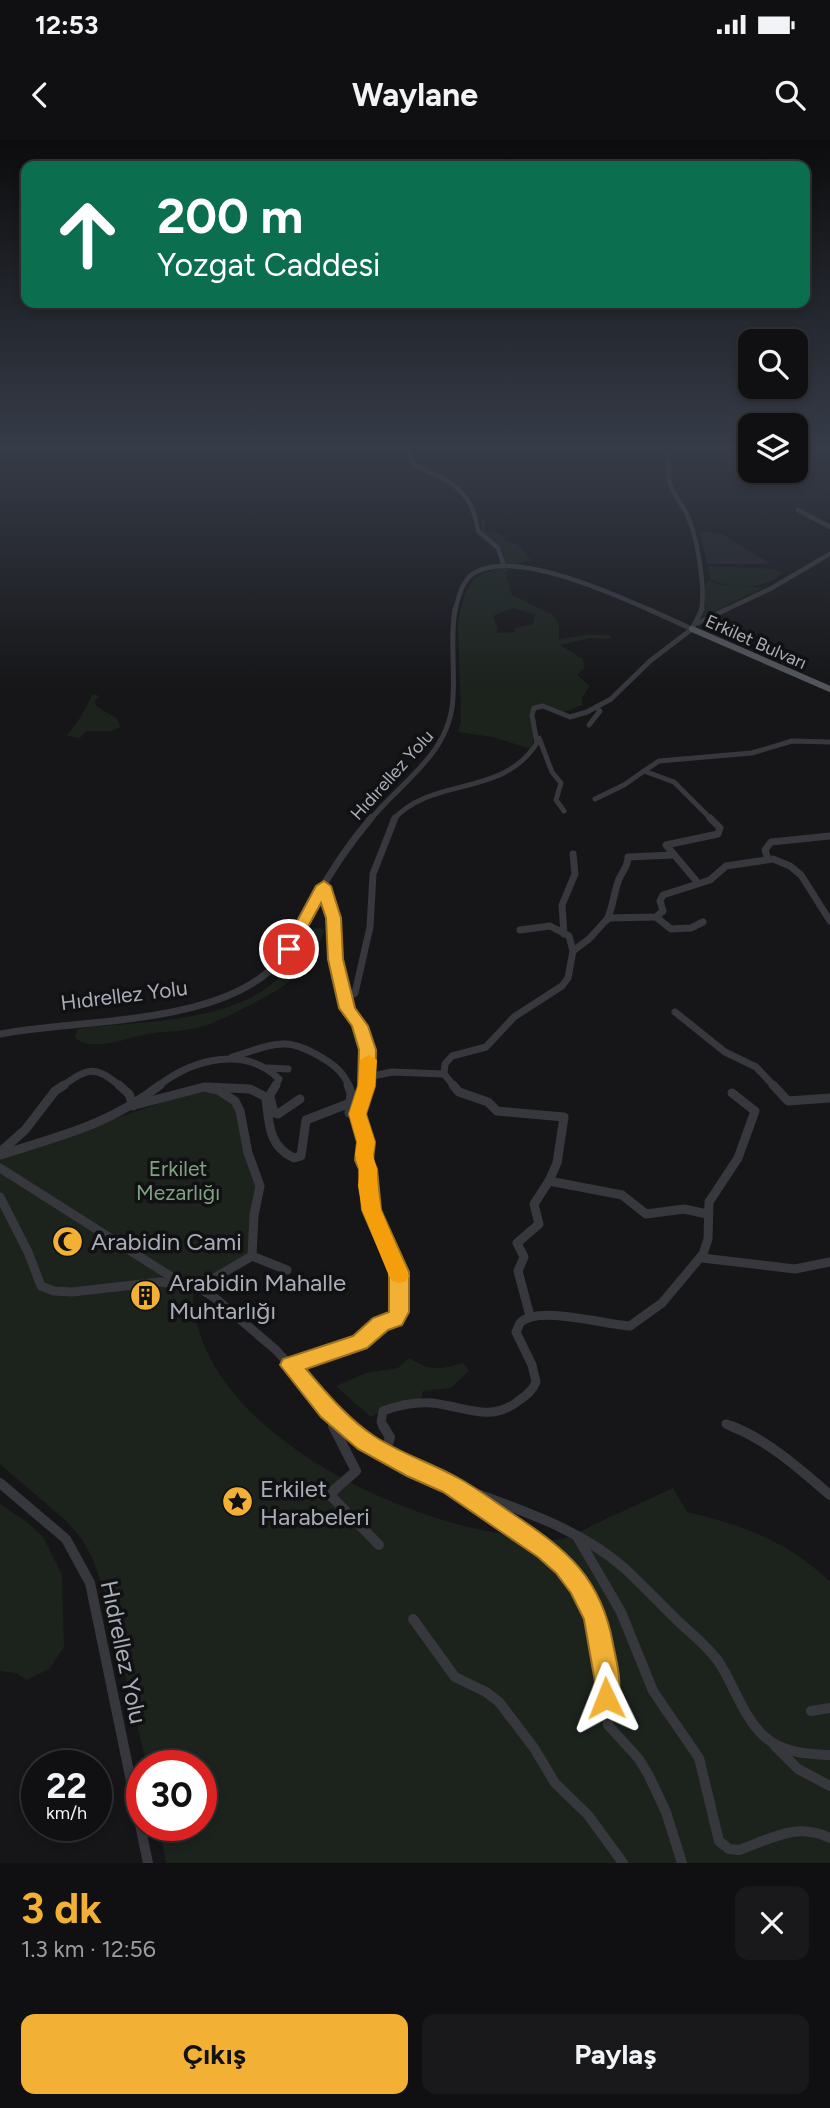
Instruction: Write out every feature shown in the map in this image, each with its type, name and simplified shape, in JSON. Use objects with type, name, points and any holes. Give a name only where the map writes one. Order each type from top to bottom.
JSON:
[{"type":"main road","name":"Erkilet Bulvarı","points":[[692,629],[830,684]]},
{"type":"main road","name":"Erkilet Bulvarı","points":[[692,629],[830,689]]},
{"type":"street","points":[[477,527],[478,531],[498,548],[504,566]]},
{"type":"street","points":[[691,527],[702,576],[704,599],[698,623]]},
{"type":"street","points":[[564,811],[556,800],[561,783],[552,772],[538,737],[532,715],[535,707],[551,708],[570,717],[596,707],[611,699],[650,661],[698,623],[748,600],[830,554]]},
{"type":"street","name":"Hıdırellez Yolu","points":[[324,886],[363,828],[444,740],[452,714],[453,627],[457,603],[470,576],[485,568],[504,566],[553,572],[692,629]]},
{"type":"street","points":[[589,725],[600,711],[596,707]]},
{"type":"street","points":[[345,998],[355,993],[370,927],[373,874],[394,818],[423,798],[472,786],[509,770],[533,751],[538,737]]},
{"type":"street","points":[[595,799],[624,785],[659,761],[752,754],[792,741],[830,742]]},
{"type":"street","points":[[644,771],[674,782],[720,828],[718,834],[666,846],[698,883]]},
{"type":"street","points":[[768,859],[765,850],[771,842],[830,836]]},
{"type":"street","points":[[564,934],[562,905],[566,891],[574,879],[573,854]]},
{"type":"street","points":[[607,920],[621,877],[628,865],[628,856],[673,855]]},
{"type":"street","points":[[656,917],[663,911],[660,901],[663,895],[713,878],[726,866],[768,859],[787,864],[801,875],[830,921]]},
{"type":"street","points":[[291,1365],[360,1342],[380,1324],[395,1319],[399,1314],[399,1272],[372,1210],[368,1169],[364,1160],[366,1142],[357,1114],[368,1077],[365,1036],[347,1008],[336,959],[333,918],[324,886]]},
{"type":"street","name":"Hıdrellez Yolu","points":[[0,1034],[53,1023],[189,1009],[237,991],[264,976],[283,956],[324,886]]},
{"type":"street","points":[[573,951],[607,920],[617,916],[656,917],[671,929],[694,927],[703,922]]},
{"type":"street","points":[[520,930],[550,926],[569,936],[573,951],[568,978],[562,986],[514,1017],[486,1047],[452,1056],[445,1064],[444,1074],[459,1092],[488,1102],[497,1111],[564,1116],[557,1163],[534,1204],[539,1224],[517,1243],[525,1256],[523,1266],[518,1271],[530,1316]]},
{"type":"street","points":[[675,1012],[725,1052],[756,1067],[788,1101],[830,1098]]},
{"type":"street","points":[[0,1154],[98,1123],[133,1106],[182,1069],[280,1043],[300,1044],[343,1073],[351,1088],[349,1113],[357,1114]]},
{"type":"street","points":[[232,1057],[268,1068],[288,1069]]},
{"type":"street","points":[[268,1068],[279,1079],[268,1098],[270,1138],[280,1150],[293,1158],[301,1156],[307,1143],[303,1127],[306,1119],[350,1103]]},
{"type":"street","points":[[0,1154],[25,1130],[55,1091],[84,1072],[96,1070],[105,1073],[129,1094],[133,1106]]},
{"type":"street","points":[[368,1077],[392,1072],[444,1074]]},
{"type":"street","points":[[133,1106],[208,1087],[250,1089],[268,1098],[274,1113],[278,1114],[300,1099]]},
{"type":"street","points":[[208,1087],[229,1096],[238,1104],[244,1140],[259,1182],[252,1256]]},
{"type":"street","points":[[385,1454],[390,1437],[382,1422],[383,1410],[423,1403],[489,1415],[507,1410],[531,1392],[536,1385],[536,1375],[516,1332],[519,1322],[530,1316],[561,1316],[621,1326],[633,1325],[668,1296],[702,1258],[709,1238],[707,1214],[711,1197],[741,1153],[746,1126],[755,1111],[732,1093]]},
{"type":"street","points":[[0,1168],[178,1281],[199,1287],[253,1329],[291,1365],[328,1410],[352,1432],[385,1454],[451,1485],[505,1503],[576,1535],[626,1569],[716,1658],[754,1727],[798,1769],[830,1786]]},
{"type":"street","points":[[549,1181],[622,1195],[646,1214],[684,1209],[707,1214]]},
{"type":"street","points":[[0,1198],[44,1289],[64,1292],[178,1281]]},
{"type":"street","points":[[252,1256],[287,1270]]},
{"type":"street","points":[[199,1287],[252,1256]]},
{"type":"street","points":[[702,1258],[795,1269],[830,1262]]},
{"type":"street","points":[[328,1410],[330,1421],[356,1471],[333,1491],[332,1497],[379,1545]]},
{"type":"street","points":[[726,1424],[744,1431],[804,1472],[830,1494]]},
{"type":"street","name":"Hıdrellez Yolu","points":[[0,1483],[66,1539],[90,1583],[148,1863]]},
{"type":"street","points":[[451,1485],[547,1549],[579,1585],[596,1617],[602,1641],[608,1682],[605,1713],[607,1725],[643,1762],[674,1835],[682,1863]]},
{"type":"street","points":[[576,1535],[621,1612],[636,1657],[653,1690],[699,1758],[720,1843],[730,1850],[739,1850],[807,1829],[830,1838]]},
{"type":"street","points":[[413,1619],[455,1676],[499,1702],[534,1748],[555,1783],[588,1815],[623,1863]]},
{"type":"street","points":[[811,1711],[830,1708]]},
{"type":"street","points":[[773,1743],[797,1753],[830,1755]]},
{"type":"shaded area","points":[[700,532],[720,533],[771,564],[707,564]]},
{"type":"green space","points":[[482,527],[485,527],[485,530],[501,534],[507,542],[520,547],[530,560],[517,564],[506,563],[502,549],[482,531]]},
{"type":"green space","points":[[708,566],[773,569],[783,573],[767,583],[738,586],[710,580]]},
{"type":"green space","points":[[507,568],[509,571],[505,572],[512,595],[553,615],[559,625],[559,639],[609,635],[611,639],[590,638],[560,645],[583,659],[584,668],[577,675],[590,686],[582,697],[582,705],[564,712],[547,705],[533,708],[534,737],[531,749],[493,737],[458,732],[461,721],[458,622],[471,583],[484,573]],"holes":[[[513,608],[535,615],[533,624],[515,628],[515,632],[496,633],[498,628],[493,616]]]},
{"type":"green space","points":[[709,581],[721,585],[762,588],[699,619],[703,587]]},
{"type":"green space","points":[[93,694],[99,696],[95,701],[96,706],[116,718],[121,727],[111,731],[86,731],[80,738],[67,736],[82,715]]},
{"type":"green space","points":[[313,929],[324,930],[319,945],[294,978],[272,993],[222,1019],[196,1028],[108,1043],[90,1044],[75,1038],[77,1029],[186,1017],[239,1003],[263,991],[283,974]]},
{"type":"green space","name":"Erkilet Mezarlığı","points":[[217,1089],[235,1098],[260,1181],[248,1256],[208,1277],[194,1276],[198,1326],[219,1373],[253,1414],[297,1450],[347,1481],[400,1505],[451,1523],[530,1539],[561,1539],[574,1535],[673,1488],[687,1512],[726,1522],[763,1536],[798,1556],[830,1582],[830,1863],[166,1863],[162,1841],[217,1841],[217,1750],[143,1750],[108,1601],[92,1557],[81,1538],[65,1520],[0,1464],[0,1159],[194,1091]]},
{"type":"green space","points":[[409,1358],[435,1368],[463,1363],[469,1371],[451,1388],[423,1391],[421,1399],[396,1402],[371,1417],[336,1386],[366,1373],[398,1368]]},
{"type":"green space","points":[[0,1504],[43,1537],[62,1575],[64,1647],[49,1669],[27,1680],[16,1673],[0,1671]]},
{"type":"slow traffic","points":[[369,1060],[367,1086],[357,1114],[366,1142],[364,1160],[368,1169],[372,1210],[399,1276]]},
{"type":"place","name":"Arabidin Cami","points":[[68,1241]]},
{"type":"place","name":"Arabidin Mahalle Muhtarlığı","points":[[146,1296]]},
{"type":"place","name":"Erkilet Harabeleri","points":[[237,1502]]},
{"type":"route","points":[[289,949],[324,886],[333,918],[336,959],[347,1008],[365,1036],[368,1050],[367,1086],[357,1114],[366,1142],[364,1160],[368,1169],[372,1210],[399,1272],[399,1312],[395,1319],[380,1324],[356,1344],[291,1365],[328,1410],[352,1432],[380,1452],[451,1485],[547,1549],[564,1566],[591,1606],[600,1629],[608,1682],[606,1698]]}]
